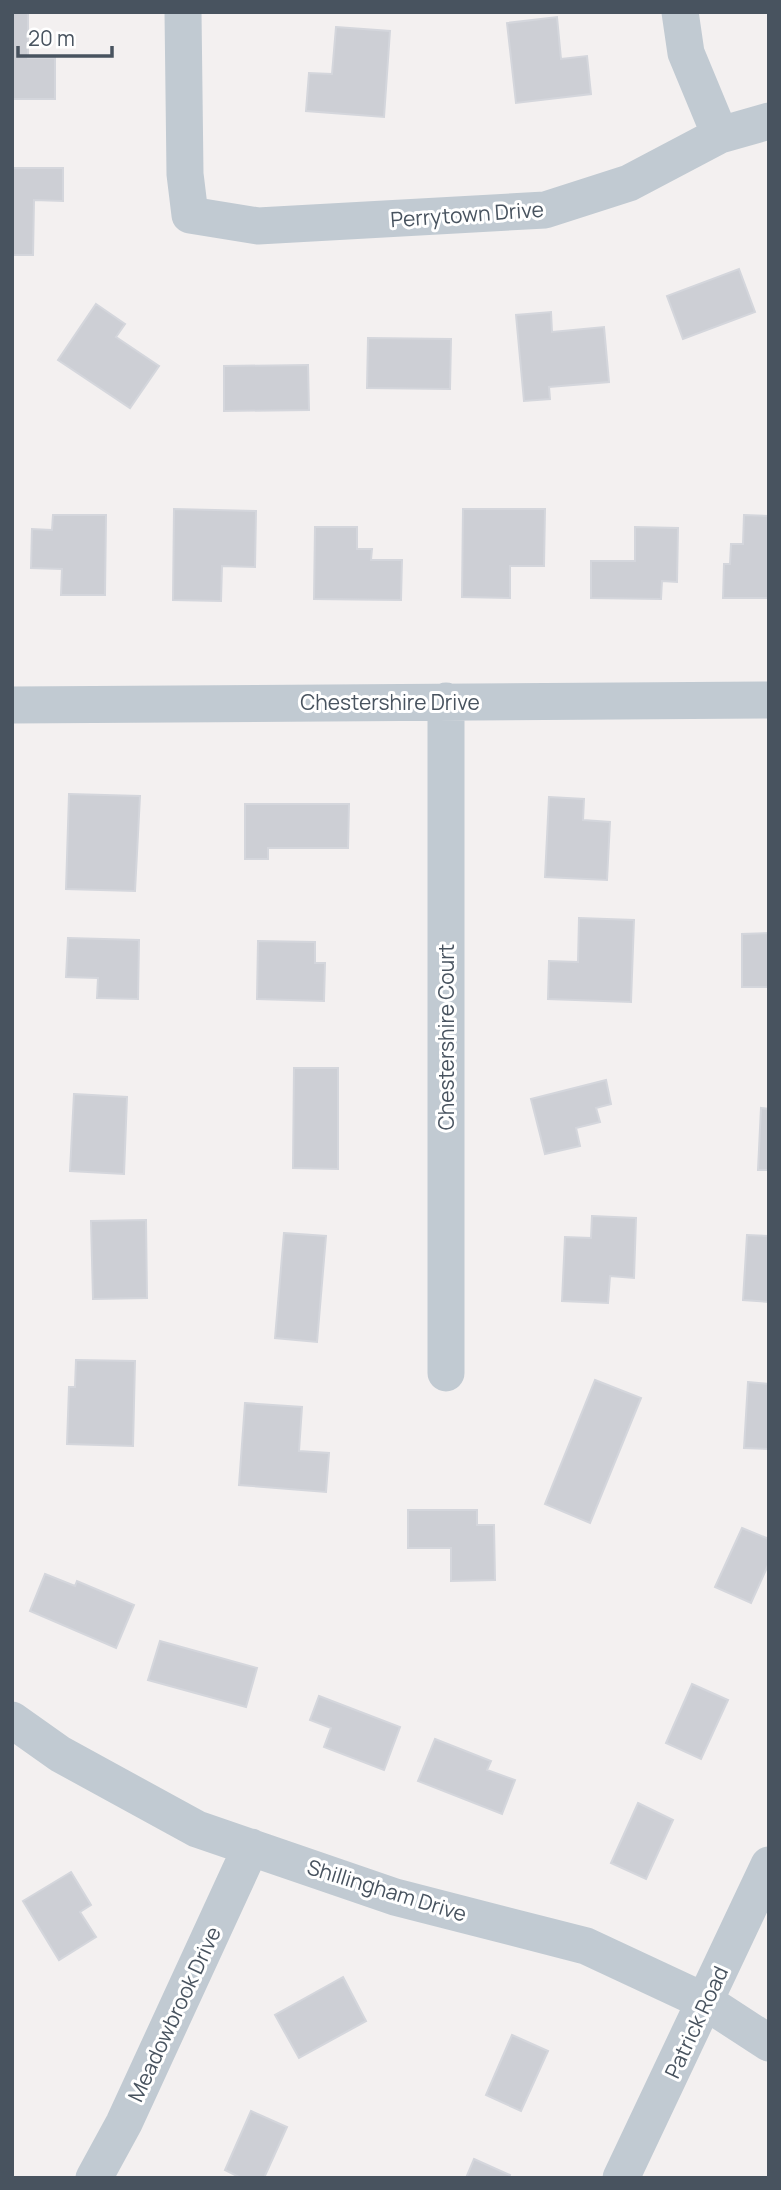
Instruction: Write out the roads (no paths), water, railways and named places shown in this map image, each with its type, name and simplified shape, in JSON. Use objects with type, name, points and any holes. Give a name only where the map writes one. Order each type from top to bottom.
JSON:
[{"type":"street","name":"Perrytown Drive","points":[[183,12],[184,174],[190,215],[258,226],[544,210],[629,183],[720,135],[769,121]]},
{"type":"street","points":[[680,12],[686,53],[720,135]]},
{"type":"street","name":"Chestershire Drive","points":[[12,705],[769,700]]},
{"type":"street","name":"Chestershire Court","points":[[446,701],[446,1373]]},
{"type":"street","name":"Shillingham Drive","points":[[12,1720],[60,1754],[197,1829],[395,1897],[586,1946],[706,2002],[769,2043]]},
{"type":"street","name":"Meadowbrook Drive","points":[[94,2178],[124,2123],[251,1847]]},
{"type":"street","name":"Patrick Road","points":[[621,2178],[769,1866]]}]
